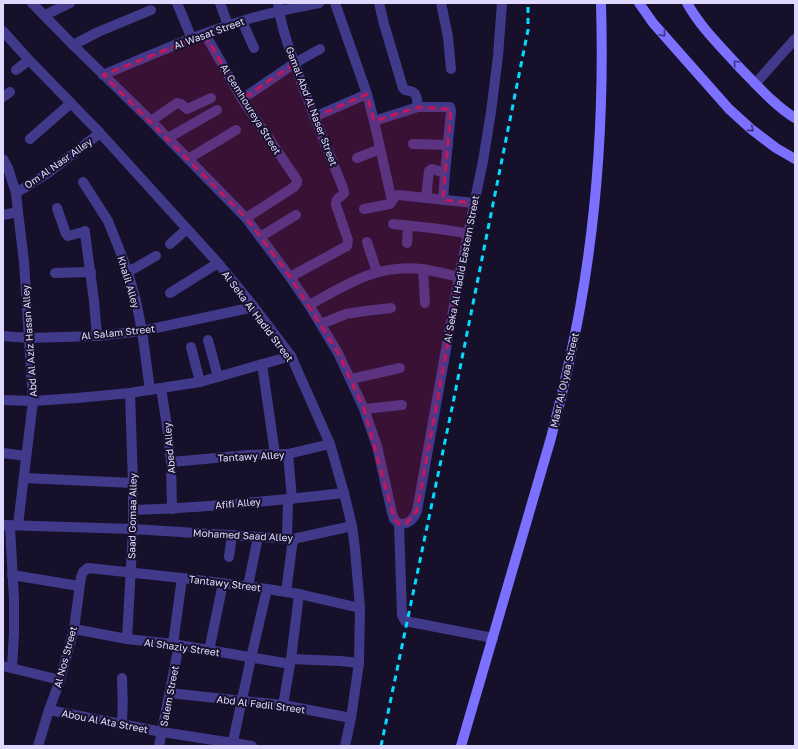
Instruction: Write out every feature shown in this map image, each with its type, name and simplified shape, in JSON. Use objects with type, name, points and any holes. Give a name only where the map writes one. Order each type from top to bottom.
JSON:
[{"type":"street","points":[[32,3],[246,218],[290,276],[321,324],[338,353],[364,408],[377,446],[392,513],[394,519],[399,524],[403,620],[493,638]]},
{"type":"street","points":[[44,15],[70,3]]},
{"type":"street","points":[[177,3],[192,39]]},
{"type":"street","points":[[220,3],[228,25]]},
{"type":"street","name":"Al Wasat Street","points":[[103,75],[228,25],[278,7],[319,3]]},
{"type":"street","points":[[335,3],[367,94],[392,201]]},
{"type":"street","points":[[379,3],[403,88],[415,93],[418,107]]},
{"type":"street","points":[[441,3],[448,37],[451,69]]},
{"type":"street","name":"Al Seka Al Hadid Eastern Street","points":[[399,524],[407,523],[411,520],[414,517],[416,510],[459,277],[483,161],[500,42],[502,3]]},
{"type":"street","name":"Masr Al Olyaa Street","points":[[461,746],[551,438],[572,351],[593,219],[598,161],[602,77],[601,3]]},
{"type":"street","points":[[639,3],[653,22],[729,109],[751,129],[776,148],[795,159]]},
{"type":"street","points":[[687,3],[697,20],[709,35],[783,111],[795,118]]},
{"type":"street","name":"Gamal Abd Al Naser Street","points":[[278,7],[285,37],[294,63],[344,191],[343,195],[336,200],[336,205],[348,240],[347,246],[290,276]]},
{"type":"street","points":[[73,45],[98,32],[150,10]]},
{"type":"street","points":[[242,21],[254,48]]},
{"type":"street","name":"Al Seka Al Hadid Street","points":[[3,31],[100,133],[218,263],[291,356],[330,444],[352,526],[360,608],[359,663],[351,718],[345,746]]},
{"type":"street","name":"Al Gemhoureya Street","points":[[205,34],[242,98],[297,183],[294,187],[246,218]]},
{"type":"street","points":[[756,84],[795,39]]},
{"type":"street","points":[[242,98],[294,63],[320,49]]},
{"type":"street","points":[[16,70],[29,60]]},
{"type":"street","points":[[314,117],[367,94]]},
{"type":"street","points":[[151,121],[177,103],[181,104],[187,109],[211,98]]},
{"type":"street","points":[[30,139],[71,103]]},
{"type":"street","points":[[374,121],[418,107],[450,107],[451,111],[443,200]]},
{"type":"street","points":[[168,138],[217,110]]},
{"type":"street","points":[[188,159],[236,130]]},
{"type":"street","name":"Om Al Nasr Alley","points":[[16,193],[48,173],[100,133]]},
{"type":"street","points":[[413,144],[448,145]]},
{"type":"street","points":[[357,158],[380,149]]},
{"type":"street","name":"Abd Al Aziz Hassn Alley","points":[[3,159],[8,168],[16,193],[24,262],[33,401],[24,478],[10,525],[9,577],[14,600],[14,633],[7,667]]},
{"type":"street","points":[[426,198],[429,171],[432,169],[445,173]]},
{"type":"street","name":"Khalil Alley","points":[[83,182],[108,221],[128,272],[142,331],[150,390]]},
{"type":"street","points":[[364,209],[390,204],[394,197],[398,195],[474,203]]},
{"type":"street","points":[[57,208],[68,236],[85,231],[91,272],[96,336]]},
{"type":"street","points":[[3,215],[18,212]]},
{"type":"street","points":[[260,237],[296,215]]},
{"type":"street","points":[[393,224],[468,234]]},
{"type":"street","points":[[408,226],[408,243]]},
{"type":"street","points":[[170,244],[187,229]]},
{"type":"street","points":[[367,242],[377,272]]},
{"type":"street","points":[[128,272],[156,256]]},
{"type":"street","points":[[170,293],[218,263]]},
{"type":"street","points":[[309,305],[353,281],[377,272],[408,269],[423,270],[459,277]]},
{"type":"street","points":[[423,270],[425,303]]},
{"type":"street","points":[[55,273],[91,272]]},
{"type":"street","name":"Al Salam Street","points":[[3,336],[29,338],[96,336],[142,331],[254,307]]},
{"type":"street","points":[[321,324],[346,314],[391,308]]},
{"type":"street","points":[[208,340],[218,377]]},
{"type":"street","points":[[191,347],[200,382]]},
{"type":"street","points":[[3,400],[33,401],[150,390],[200,382],[291,356]]},
{"type":"street","points":[[262,364],[275,454]]},
{"type":"street","points":[[351,379],[400,368]]},
{"type":"street","name":"Abed Alley","points":[[161,388],[171,462],[172,509]]},
{"type":"street","name":"Saad Gomaa Alley","points":[[128,639],[133,530],[130,393]]},
{"type":"street","points":[[364,408],[402,404]]},
{"type":"street","name":"Tantawy Alley","points":[[171,462],[210,458],[288,454],[330,444]]},
{"type":"street","points":[[3,453],[26,456]]},
{"type":"street","points":[[286,592],[290,539],[288,454]]},
{"type":"street","points":[[24,478],[133,482]]},
{"type":"street","name":"Afifi Alley","points":[[133,510],[172,509],[344,493]]},
{"type":"street","name":"Mohamed Saad Alley","points":[[10,525],[258,536],[290,539],[352,526]]},
{"type":"street","points":[[229,557],[232,535]]},
{"type":"street","points":[[248,586],[258,536]]},
{"type":"street","name":"Tantawy Street","points":[[88,568],[248,586],[299,594],[360,608]]},
{"type":"street","name":"Al Nos Street","points":[[38,746],[60,680],[74,629],[81,577],[83,572],[88,568]]},
{"type":"street","points":[[9,577],[80,586]]},
{"type":"street","name":"Salem Street","points":[[159,746],[176,645],[182,578]]},
{"type":"street","points":[[209,651],[223,583]]},
{"type":"street","points":[[232,744],[267,589]]},
{"type":"street","points":[[283,705],[299,594]]},
{"type":"street","name":"Al Shazly Street","points":[[74,629],[251,658],[359,663]]},
{"type":"street","points":[[7,667],[60,680]]},
{"type":"street","points":[[122,678],[122,724]]},
{"type":"street","name":"Abd Al Fadil Street","points":[[169,693],[283,705],[351,718]]},
{"type":"street","name":"Abou Al Ata Street","points":[[49,710],[162,732],[252,746]]},
{"type":"highlighted area","points":[[205,34],[242,99],[295,63],[314,117],[367,94],[374,121],[418,107],[451,109],[443,200],[474,203],[417,511],[407,523],[399,524],[394,519],[364,409],[338,353],[290,277],[246,218],[103,75]]},
{"type":"railway","points":[[381,746],[452,408],[528,30],[528,3]]}]
